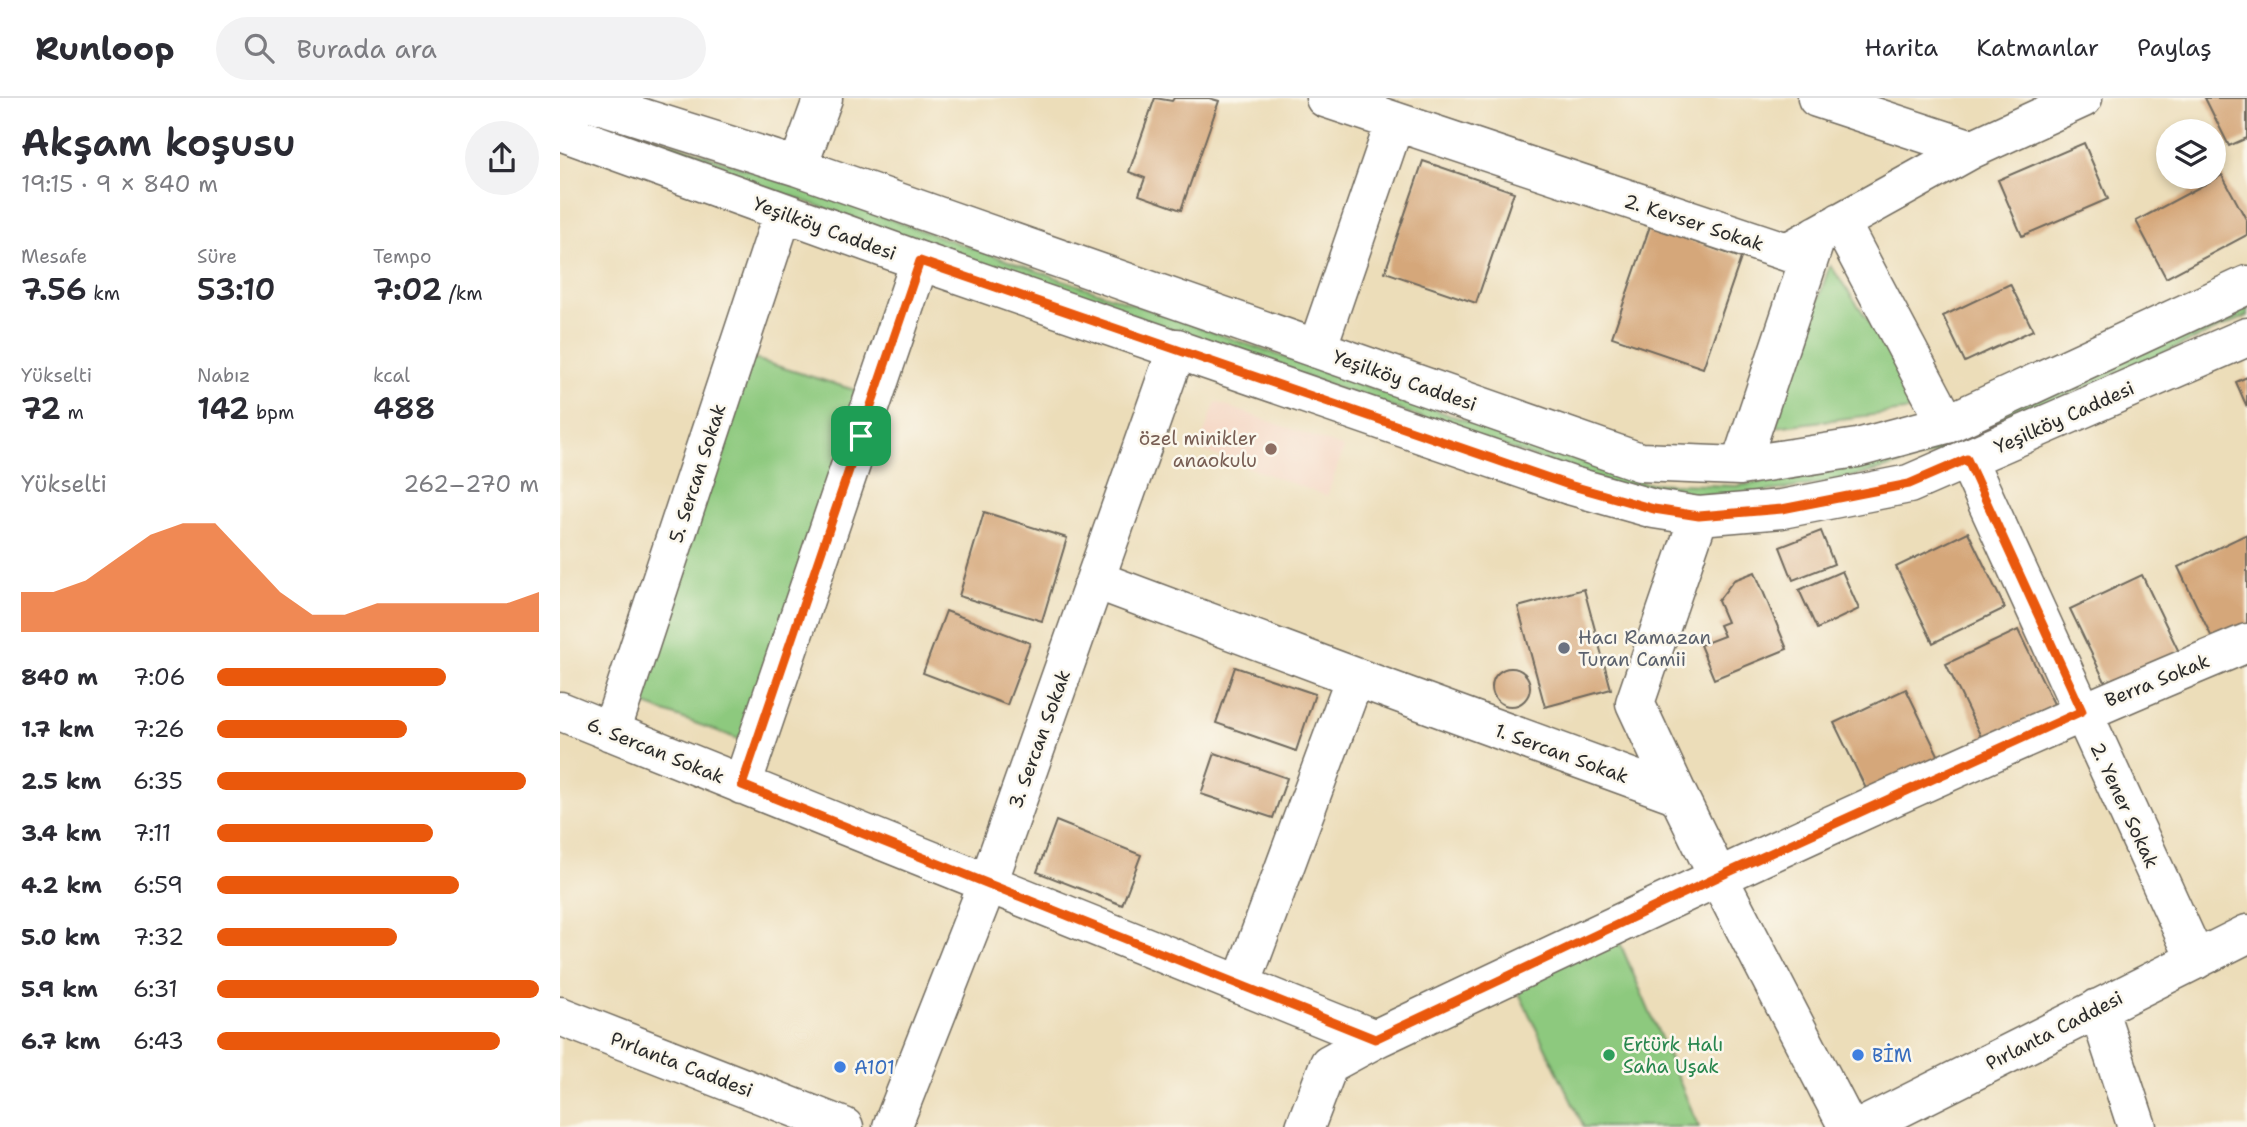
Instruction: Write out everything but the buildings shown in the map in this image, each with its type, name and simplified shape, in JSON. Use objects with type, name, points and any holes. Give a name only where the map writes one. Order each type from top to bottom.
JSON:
[{"type":"street","points":[[798,167],[823,98]]},
{"type":"street","name":"2. Kevser Sokak","points":[[1325,98],[1787,252],[1972,149],[2083,98]]},
{"type":"street","points":[[1817,98],[1972,149]]},
{"type":"street","name":"Yeşilköy Caddesi","points":[[560,103],[592,102],[798,167],[1640,462],[1740,466],[1857,448],[1947,424],[2247,285]]},
{"type":"street","points":[[1317,349],[1395,122]]},
{"type":"street","name":"Yeşilköy Caddesi","points":[[560,127],[568,134],[783,213],[1569,485],[1654,509],[1699,516],[1782,509],[1909,484],[2247,337]]},
{"type":"street","name":"5. Sercan Sokak","points":[[611,732],[783,213]]},
{"type":"street","points":[[1829,229],[1947,424]]},
{"type":"street","points":[[1740,466],[1829,229]]},
{"type":"street","points":[[742,785],[920,261]]},
{"type":"street","name":"3. Sercan Sokak","points":[[892,1127],[988,883],[1177,348]]},
{"type":"street","name":"2. Yener Sokak","points":[[1967,459],[2196,960]]},
{"type":"street","points":[[1699,516],[1635,703],[1718,877],[1848,1127]]},
{"type":"street","name":"1. Sercan Sokak","points":[[1096,580],[1678,794]]},
{"type":"street","name":"Berra Sokak","points":[[1305,1127],[1329,1065],[1375,1039],[1718,877],[2082,711],[2247,643]]},
{"type":"street","points":[[1241,985],[1354,677]]},
{"type":"street","name":"6. Sercan Sokak","points":[[560,712],[1375,1039]]},
{"type":"street","name":"Pırlanta Caddesi","points":[[1862,1127],[2247,933]]},
{"type":"street","points":[[2098,1008],[2137,1127]]},
{"type":"street","name":"Pırlanta Caddesi","points":[[560,1016],[844,1127]]},
{"type":"shaded area","name":"özel minikler anaokulu","points":[[1216,402],[1344,448],[1327,496],[1198,449]]},
{"type":"green space","points":[[646,134],[1644,483],[1736,486],[1795,477],[2247,305],[2247,316],[1944,450],[1868,473],[1788,489],[1747,493],[1706,495],[1628,490],[642,144]]},
{"type":"green space","points":[[1830,265],[1929,408],[1775,427]]},
{"type":"green space","points":[[748,357],[864,393],[741,740],[637,702]]},
{"type":"green space","name":"Ertürk Halı Saha Uşak","points":[[1617,936],[1699,1127],[1584,1127],[1514,983]]},
{"type":"place","name":"özel minikler anaokulu","points":[[1271,449]]},
{"type":"place","name":"Hacı Ramazan Turan Camii","points":[[1564,648]]},
{"type":"place","name":"Ertürk Halı Saha Uşak","points":[[1609,1055]]},
{"type":"place","name":"BİM","points":[[1858,1055]]},
{"type":"place","name":"A101","points":[[840,1067]]},
{"type":"route","points":[[920,261],[1569,485],[1654,509],[1699,516],[1782,509],[1909,484],[1967,459],[2082,711],[1718,877],[1375,1039],[742,785],[861,436],[920,261]]}]
